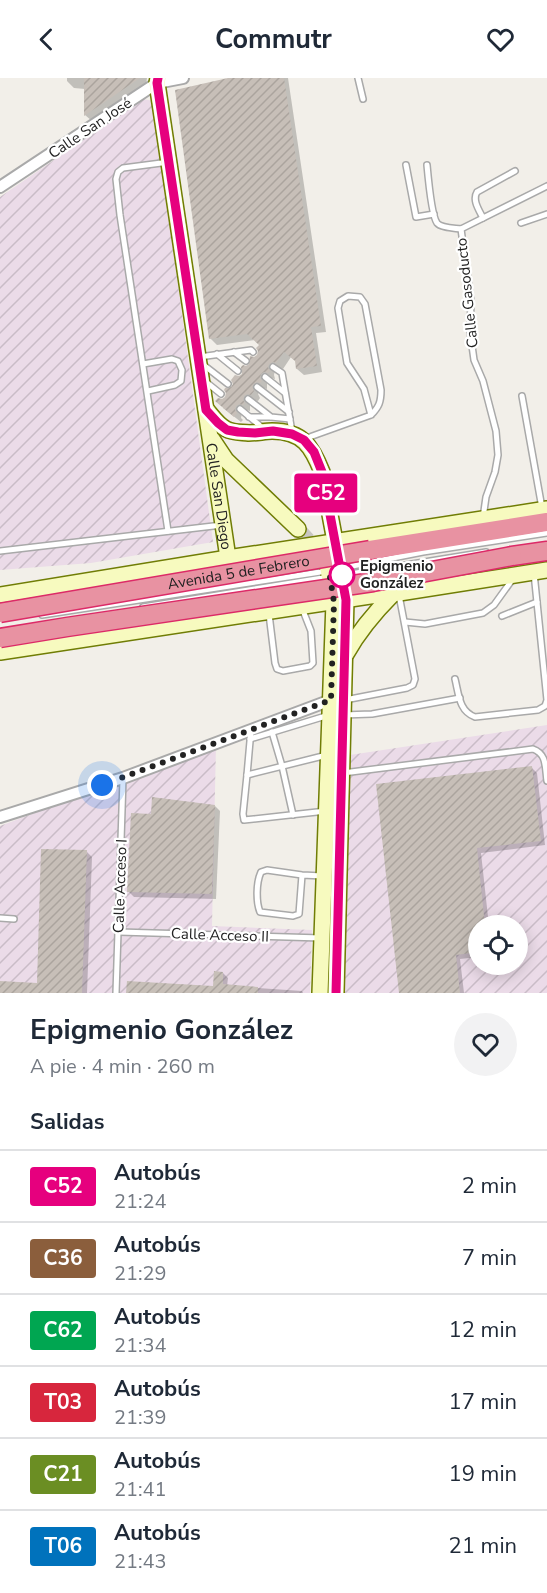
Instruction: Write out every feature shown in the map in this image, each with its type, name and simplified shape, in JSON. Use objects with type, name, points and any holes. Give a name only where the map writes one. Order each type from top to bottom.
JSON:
[{"type":"highway","name":"Avenida 5 de Febrero","points":[[0,613],[513,527],[546,514]]},
{"type":"highway","name":"Avenida 5 de Febrero","points":[[0,638],[373,582],[547,551]]},
{"type":"main road","name":"Calle San Diego","points":[[158,80],[228,558]]},
{"type":"main road","points":[[206,410],[227,430],[247,433],[269,424],[273,431],[294,426],[314,452],[322,472],[329,512],[329,542],[340,601],[341,655],[330,938]]},
{"type":"main road","points":[[209,434],[226,460],[298,529]]},
{"type":"main road","name":"Avenida 5 de Febrero","points":[[0,596],[329,542],[483,519],[546,514]]},
{"type":"main road","points":[[449,577],[547,561]]},
{"type":"main road","points":[[57,587],[250,562]]},
{"type":"main road","points":[[0,652],[541,571]]},
{"type":"main road","points":[[336,993],[324,876],[329,754],[337,708],[341,655],[369,619],[396,594]]},
{"type":"main road","points":[[320,993],[330,938],[341,773],[337,708],[340,620]]},
{"type":"street","name":"Calle San José","points":[[0,187],[158,80],[183,78]]},
{"type":"street","points":[[0,817],[250,734],[337,708]]},
{"type":"lane","points":[[358,78],[363,99]]},
{"type":"lane","points":[[168,531],[116,179],[118,172],[123,168],[169,162]]},
{"type":"lane","points":[[406,165],[416,218],[434,214]]},
{"type":"lane","points":[[427,165],[437,223],[461,229]]},
{"type":"lane","points":[[483,218],[474,196],[477,192],[515,171]]},
{"type":"lane","name":"Calle Gasoducto","points":[[483,519],[486,497],[498,455],[496,431],[483,381],[474,360],[470,331],[471,302],[461,229],[547,186]]},
{"type":"lane","points":[[521,223],[547,214]]},
{"type":"lane","points":[[294,426],[371,415],[378,408],[381,390],[365,304],[360,297],[348,296],[340,301],[338,309],[347,363],[364,389],[371,415]]},
{"type":"lane","points":[[198,359],[217,354],[250,350],[254,352]]},
{"type":"lane","points":[[234,352],[246,361]]},
{"type":"lane","points":[[217,354],[238,371]]},
{"type":"lane","points":[[143,364],[172,359],[178,361],[182,370],[181,381],[175,386],[148,391]]},
{"type":"lane","points":[[198,359],[228,384]]},
{"type":"lane","points":[[273,367],[282,374],[294,426]]},
{"type":"lane","points":[[265,377],[285,393]]},
{"type":"lane","points":[[201,378],[221,394]]},
{"type":"lane","points":[[257,387],[294,426]]},
{"type":"lane","points":[[522,396],[546,514]]},
{"type":"lane","points":[[248,399],[269,424]]},
{"type":"lane","points":[[240,409],[249,417],[269,424]]},
{"type":"lane","points":[[249,417],[269,424]]},
{"type":"lane","points":[[0,550],[223,525]]},
{"type":"lane","points":[[141,607],[335,573],[423,552],[547,533]]},
{"type":"lane","points":[[35,616],[491,551]]},
{"type":"lane","points":[[455,679],[463,709],[467,714],[475,717],[538,710],[544,706],[547,700],[537,602],[541,571]]},
{"type":"lane","points":[[405,622],[425,624],[483,613],[494,605],[516,574]]},
{"type":"lane","points":[[327,811],[244,820],[250,734],[272,732],[337,708],[413,685],[415,679],[405,622],[396,594]]},
{"type":"lane","points":[[502,616],[537,602]]},
{"type":"lane","points":[[269,612],[275,663],[277,669],[283,671],[310,666],[313,663],[311,631],[301,607]]},
{"type":"lane","points":[[337,708],[372,714],[460,698]]},
{"type":"lane","points":[[272,732],[293,815]]},
{"type":"lane","points":[[341,773],[533,749],[540,751],[544,756],[547,781]]},
{"type":"lane","points":[[247,775],[329,754]]},
{"type":"lane","name":"Calle Acceso I","points":[[116,993],[123,778]]},
{"type":"lane","points":[[302,876],[299,914],[293,916],[260,912],[257,907],[261,872],[267,870],[302,876],[324,876]]},
{"type":"lane","points":[[0,918],[14,919]]},
{"type":"lane","name":"Calle Acceso II","points":[[118,932],[330,938]]},
{"type":"shaded area","points":[[143,99],[153,101],[213,542],[91,563],[0,570],[0,197]]},
{"type":"shaded area","points":[[547,725],[547,993],[343,993],[350,755]]},
{"type":"shaded area","points":[[216,745],[212,926],[312,930],[310,993],[0,993],[0,826]]},
{"type":"building","points":[[84,78],[140,78],[84,116]]},
{"type":"building","points":[[228,78],[284,78],[321,326],[311,327],[317,366],[296,369],[295,361],[284,352],[276,363],[269,364],[268,373],[261,374],[262,381],[254,384],[252,387],[254,391],[251,395],[244,396],[245,403],[236,406],[237,413],[234,417],[215,401],[225,397],[225,388],[231,387],[233,384],[231,380],[235,375],[242,374],[241,367],[249,364],[250,356],[257,355],[256,348],[259,345],[247,334],[209,339],[175,90]]},
{"type":"building","points":[[532,766],[541,841],[477,848],[484,915],[468,915],[468,953],[456,955],[460,993],[399,993],[376,784]]},
{"type":"building","points":[[152,797],[215,805],[212,894],[127,892],[131,813],[151,814]]},
{"type":"building","points":[[41,849],[87,850],[82,993],[0,993],[0,981],[37,983]]},
{"type":"building","points":[[214,971],[223,972],[223,984],[258,987],[258,993],[126,993],[127,981],[213,986]]},
{"type":"tunnel","points":[[298,529],[320,553],[349,568],[376,573]]},
{"type":"bus line","name":"C52","points":[[158,78],[206,410],[227,430],[255,433],[273,431],[292,434],[304,440],[314,452],[322,472],[326,492],[346,600],[336,993]]},
{"type":"place","name":"Epigmenio González","points":[[342,575]]},
{"type":"route","points":[[102,785],[331,700],[334,602],[330,577],[342,575]]}]
